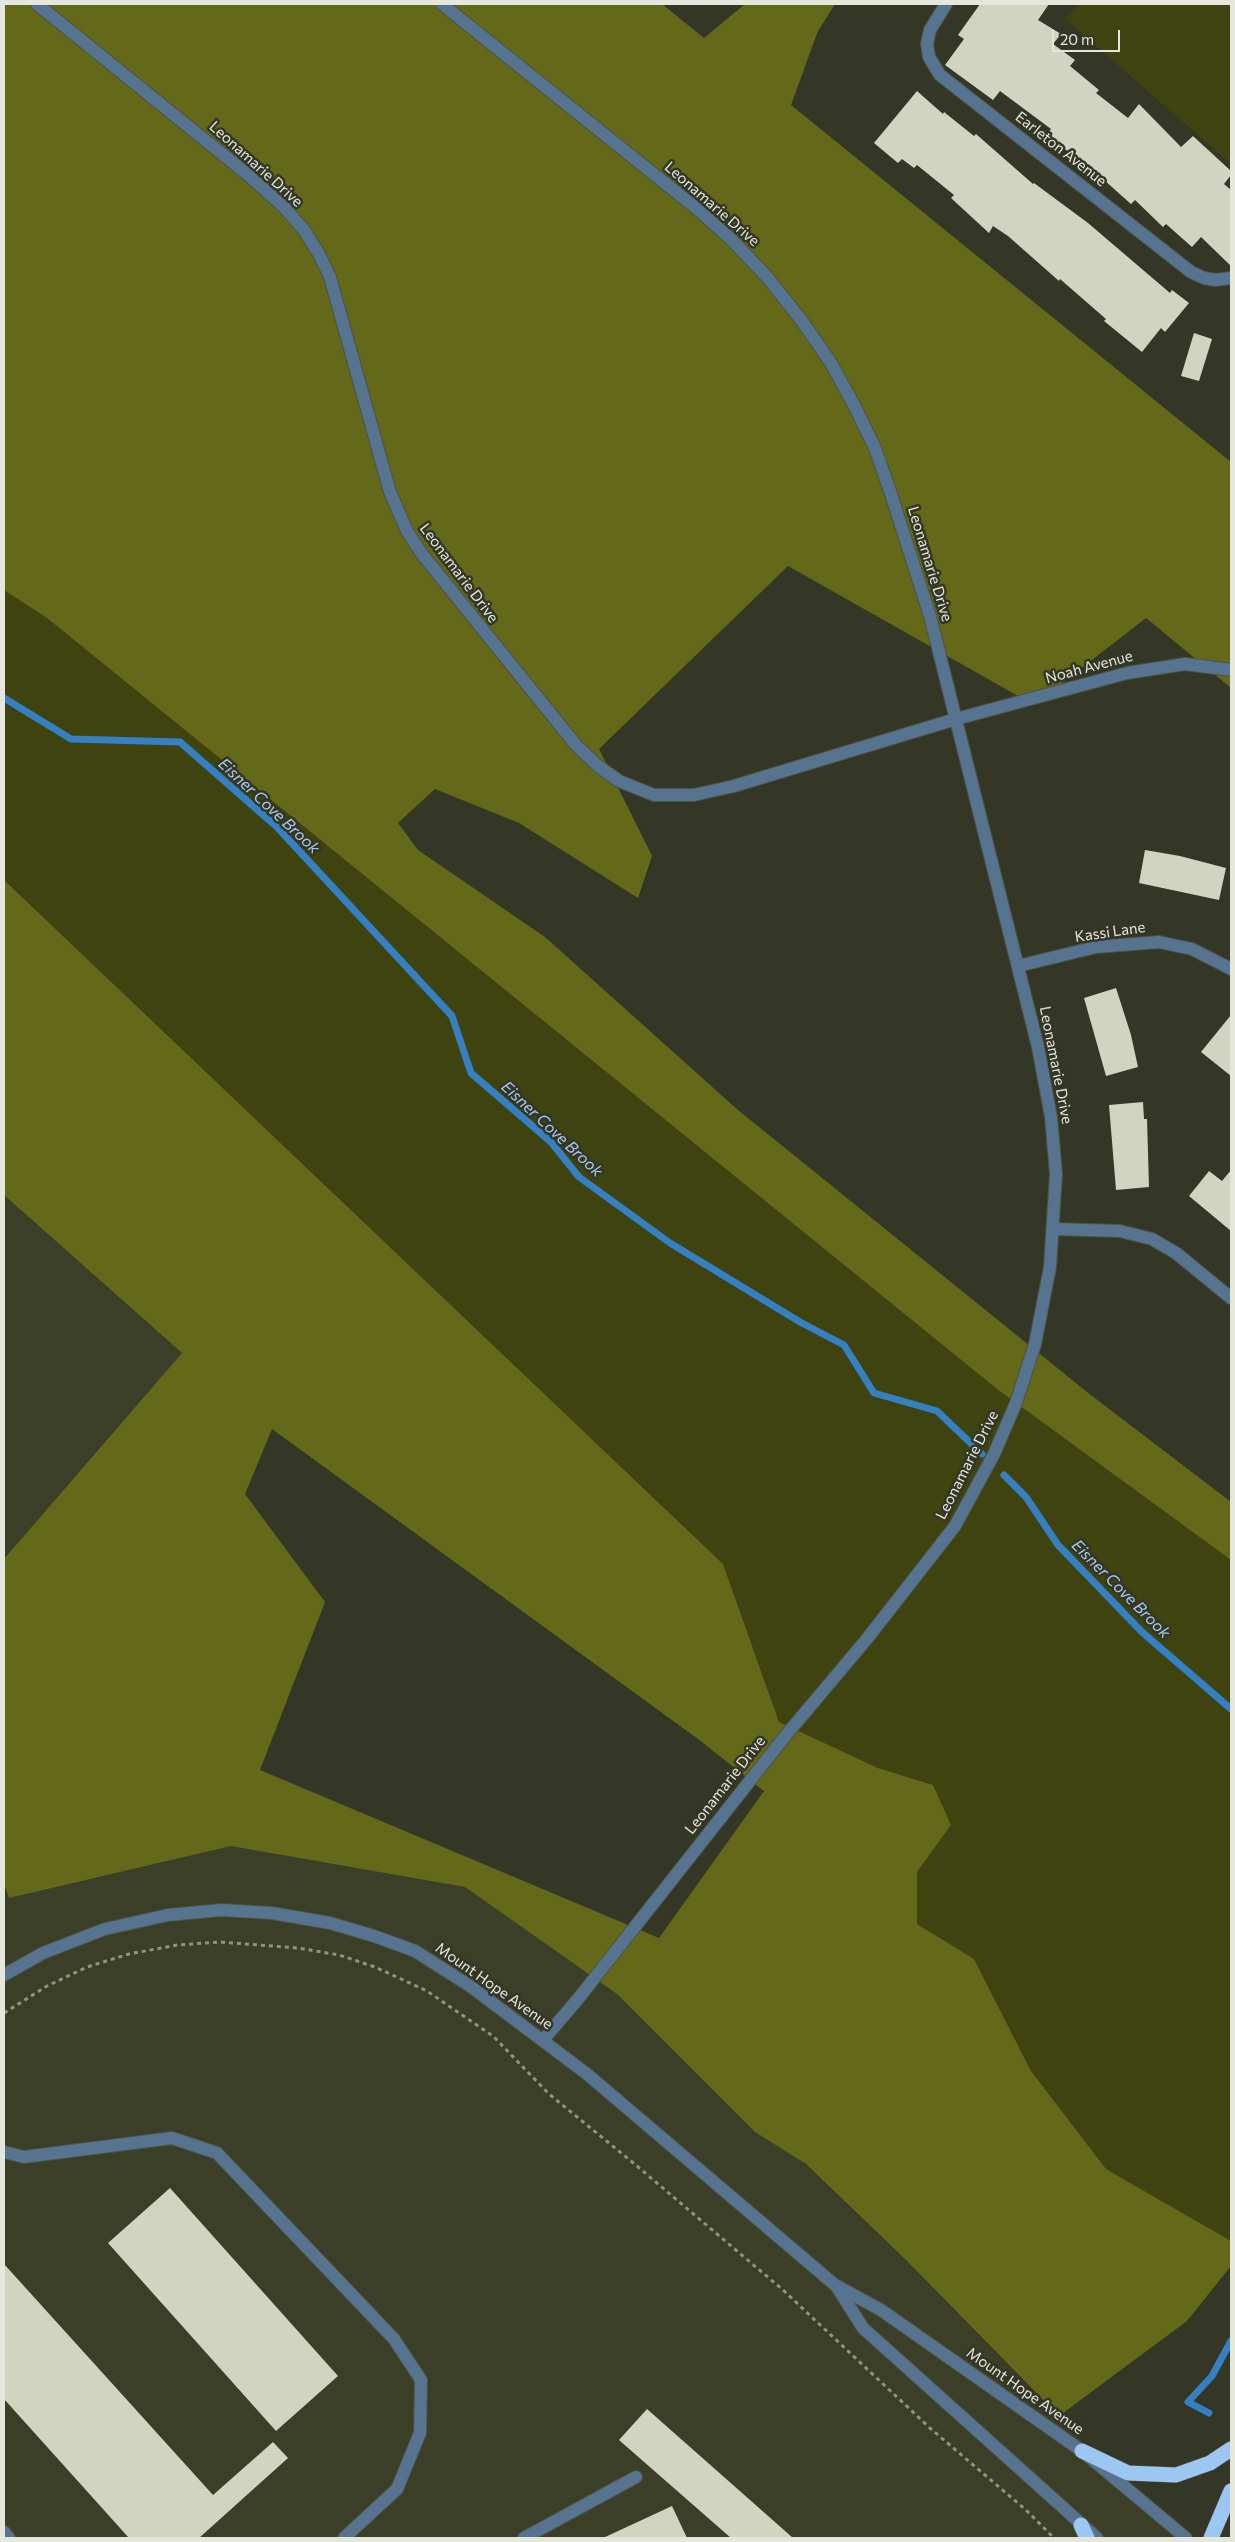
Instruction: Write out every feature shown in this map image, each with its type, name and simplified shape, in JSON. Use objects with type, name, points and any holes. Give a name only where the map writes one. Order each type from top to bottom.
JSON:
[{"type":"highway","points":[[1082,2452],[1128,2473],[1176,2475],[1210,2463],[1231,2450]]},
{"type":"highway","points":[[1210,2538],[1231,2491]]},
{"type":"street","name":"Leonamarie Drive","points":[[38,4],[247,174],[283,206],[304,230],[320,254],[330,277],[390,492],[407,531],[422,554],[569,737],[598,766],[619,781],[642,791],[665,796],[694,795],[734,786],[956,719]]},
{"type":"street","name":"Leonamarie Drive","points":[[442,4],[713,223],[767,277],[819,344],[854,405],[880,463],[915,565],[956,719],[1038,1047],[1051,1117],[1056,1174],[1054,1229],[1043,1310],[1036,1344],[1019,1394],[994,1454],[955,1526],[872,1632],[786,1735],[578,1999],[543,2040]]},
{"type":"street","name":"Earleton Avenue","points":[[946,4],[930,30],[927,44],[928,57],[940,75],[1191,272],[1204,278],[1215,280],[1231,278]]},
{"type":"street","name":"Noah Avenue","points":[[956,719],[1156,667],[1185,664],[1231,670]]},
{"type":"street","name":"Kassi Lane","points":[[1018,966],[1096,947],[1159,942],[1192,949],[1231,969]]},
{"type":"street","points":[[1054,1229],[1120,1231],[1152,1239],[1176,1253],[1231,1298]]},
{"type":"street","name":"Mount Hope Avenue","points":[[4,1975],[43,1953],[105,1929],[168,1915],[220,1910],[272,1913],[330,1923],[415,1951],[470,1986],[587,2074],[835,2285],[881,2310],[1082,2452],[1186,2538]]},
{"type":"street","points":[[4,2152],[24,2157],[172,2138],[216,2153],[394,2339],[421,2380],[420,2433],[397,2490],[344,2538]]},
{"type":"street","name":"Mount Hope Avenue","points":[[835,2285],[863,2328],[1084,2532],[1097,2538]]},
{"type":"street","points":[[524,2538],[636,2477]]},
{"type":"street","points":[[4,2532],[9,2538]]},
{"type":"path","points":[[4,2014],[47,1986],[87,1967],[129,1954],[177,1945],[220,1942],[288,1947],[339,1955],[375,1967],[427,1991],[493,2036],[549,2094],[783,2290],[931,2429],[1032,2516],[1054,2538]]},
{"type":"shaded area","points":[[4,1195],[182,1353],[4,1559]]},
{"type":"shaded area","points":[[231,1845],[465,1887],[617,1994],[755,2132],[806,2164],[904,2258],[1175,2538],[4,2538],[4,1884],[9,1898]]},
{"type":"green space","points":[[4,4],[662,4],[704,38],[745,4],[835,4],[818,31],[791,105],[1231,462],[1231,688],[1146,618],[1034,705],[788,566],[599,749],[652,856],[638,898],[519,823],[435,789],[398,823],[418,850],[545,937],[738,1110],[1087,1392],[1231,1502],[1231,1560],[997,1389],[47,618],[4,590]]},
{"type":"green space","points":[[1080,4],[1231,4],[1231,164],[1064,18]]},
{"type":"green space","points":[[4,590],[47,618],[997,1389],[1231,1560],[1231,2241],[1106,2169],[1031,2071],[974,1959],[917,1924],[917,1872],[951,1825],[933,1785],[878,1768],[779,1722],[723,1564],[4,880]]},
{"type":"green space","points":[[4,880],[723,1564],[779,1722],[878,1768],[933,1785],[951,1825],[917,1872],[917,1924],[974,1959],[1031,2071],[1106,2169],[1231,2241],[1231,2266],[1187,2321],[1059,2416],[904,2258],[806,2164],[755,2132],[617,1994],[465,1887],[231,1846],[9,1898],[4,1884],[4,1559],[182,1353],[4,1195]],"holes":[[[272,1429],[698,1739],[764,1791],[659,1938],[260,1770],[325,1602],[245,1494]]]},
{"type":"building","points":[[980,4],[1049,4],[1038,20],[1061,34],[1053,44],[1075,60],[1070,66],[1099,90],[1096,93],[1128,118],[1139,104],[1181,147],[1193,136],[1231,171],[1231,175],[1224,184],[1231,190],[1231,266],[1201,237],[1192,247],[1166,224],[1163,227],[1135,200],[1131,204],[1085,163],[1084,165],[1047,134],[1051,129],[1000,91],[993,100],[945,65],[964,39],[958,35]]},
{"type":"building","points":[[917,91],[943,114],[944,112],[974,136],[976,134],[1033,184],[1088,223],[1170,293],[1172,290],[1189,303],[1165,332],[1161,328],[1142,352],[1104,321],[1106,319],[1060,279],[1059,281],[1008,236],[993,226],[989,233],[951,198],[954,195],[917,165],[914,168],[902,159],[898,163],[874,143]]},
{"type":"building","points":[[1194,333],[1212,339],[1199,381],[1181,376]]},
{"type":"building","points":[[1145,850],[1180,856],[1226,868],[1219,900],[1139,883]]},
{"type":"building","points":[[1116,988],[1131,1035],[1138,1067],[1106,1076],[1084,998]]},
{"type":"building","points":[[1231,1015],[1231,1076],[1201,1052]]},
{"type":"building","points":[[1143,1102],[1144,1119],[1147,1119],[1149,1187],[1116,1190],[1109,1105]]},
{"type":"building","points":[[1231,1170],[1231,1231],[1189,1196],[1209,1171],[1222,1181]]},
{"type":"building","points":[[170,2188],[338,2376],[276,2431],[108,2243]]},
{"type":"building","points":[[4,2264],[213,2495],[273,2442],[288,2458],[199,2538],[129,2538],[4,2399]]},
{"type":"building","points":[[647,2409],[793,2538],[731,2538],[619,2440]]},
{"type":"building","points":[[672,2506],[687,2538],[603,2538]]},
{"type":"waterway","name":"Eisner Cove Brook","points":[[4,698],[71,739],[180,742],[277,827],[452,1016],[471,1073],[551,1142],[579,1177],[670,1243],[800,1322],[844,1345],[874,1393],[937,1411],[982,1454]]},
{"type":"waterway","name":"Eisner Cove Brook","points":[[1004,1475],[1026,1497],[1058,1545],[1142,1632],[1231,1709]]},
{"type":"waterway","name":"Eisner Cove Brook","points":[[1209,2413],[1188,2402],[1212,2376],[1231,2341]]}]
